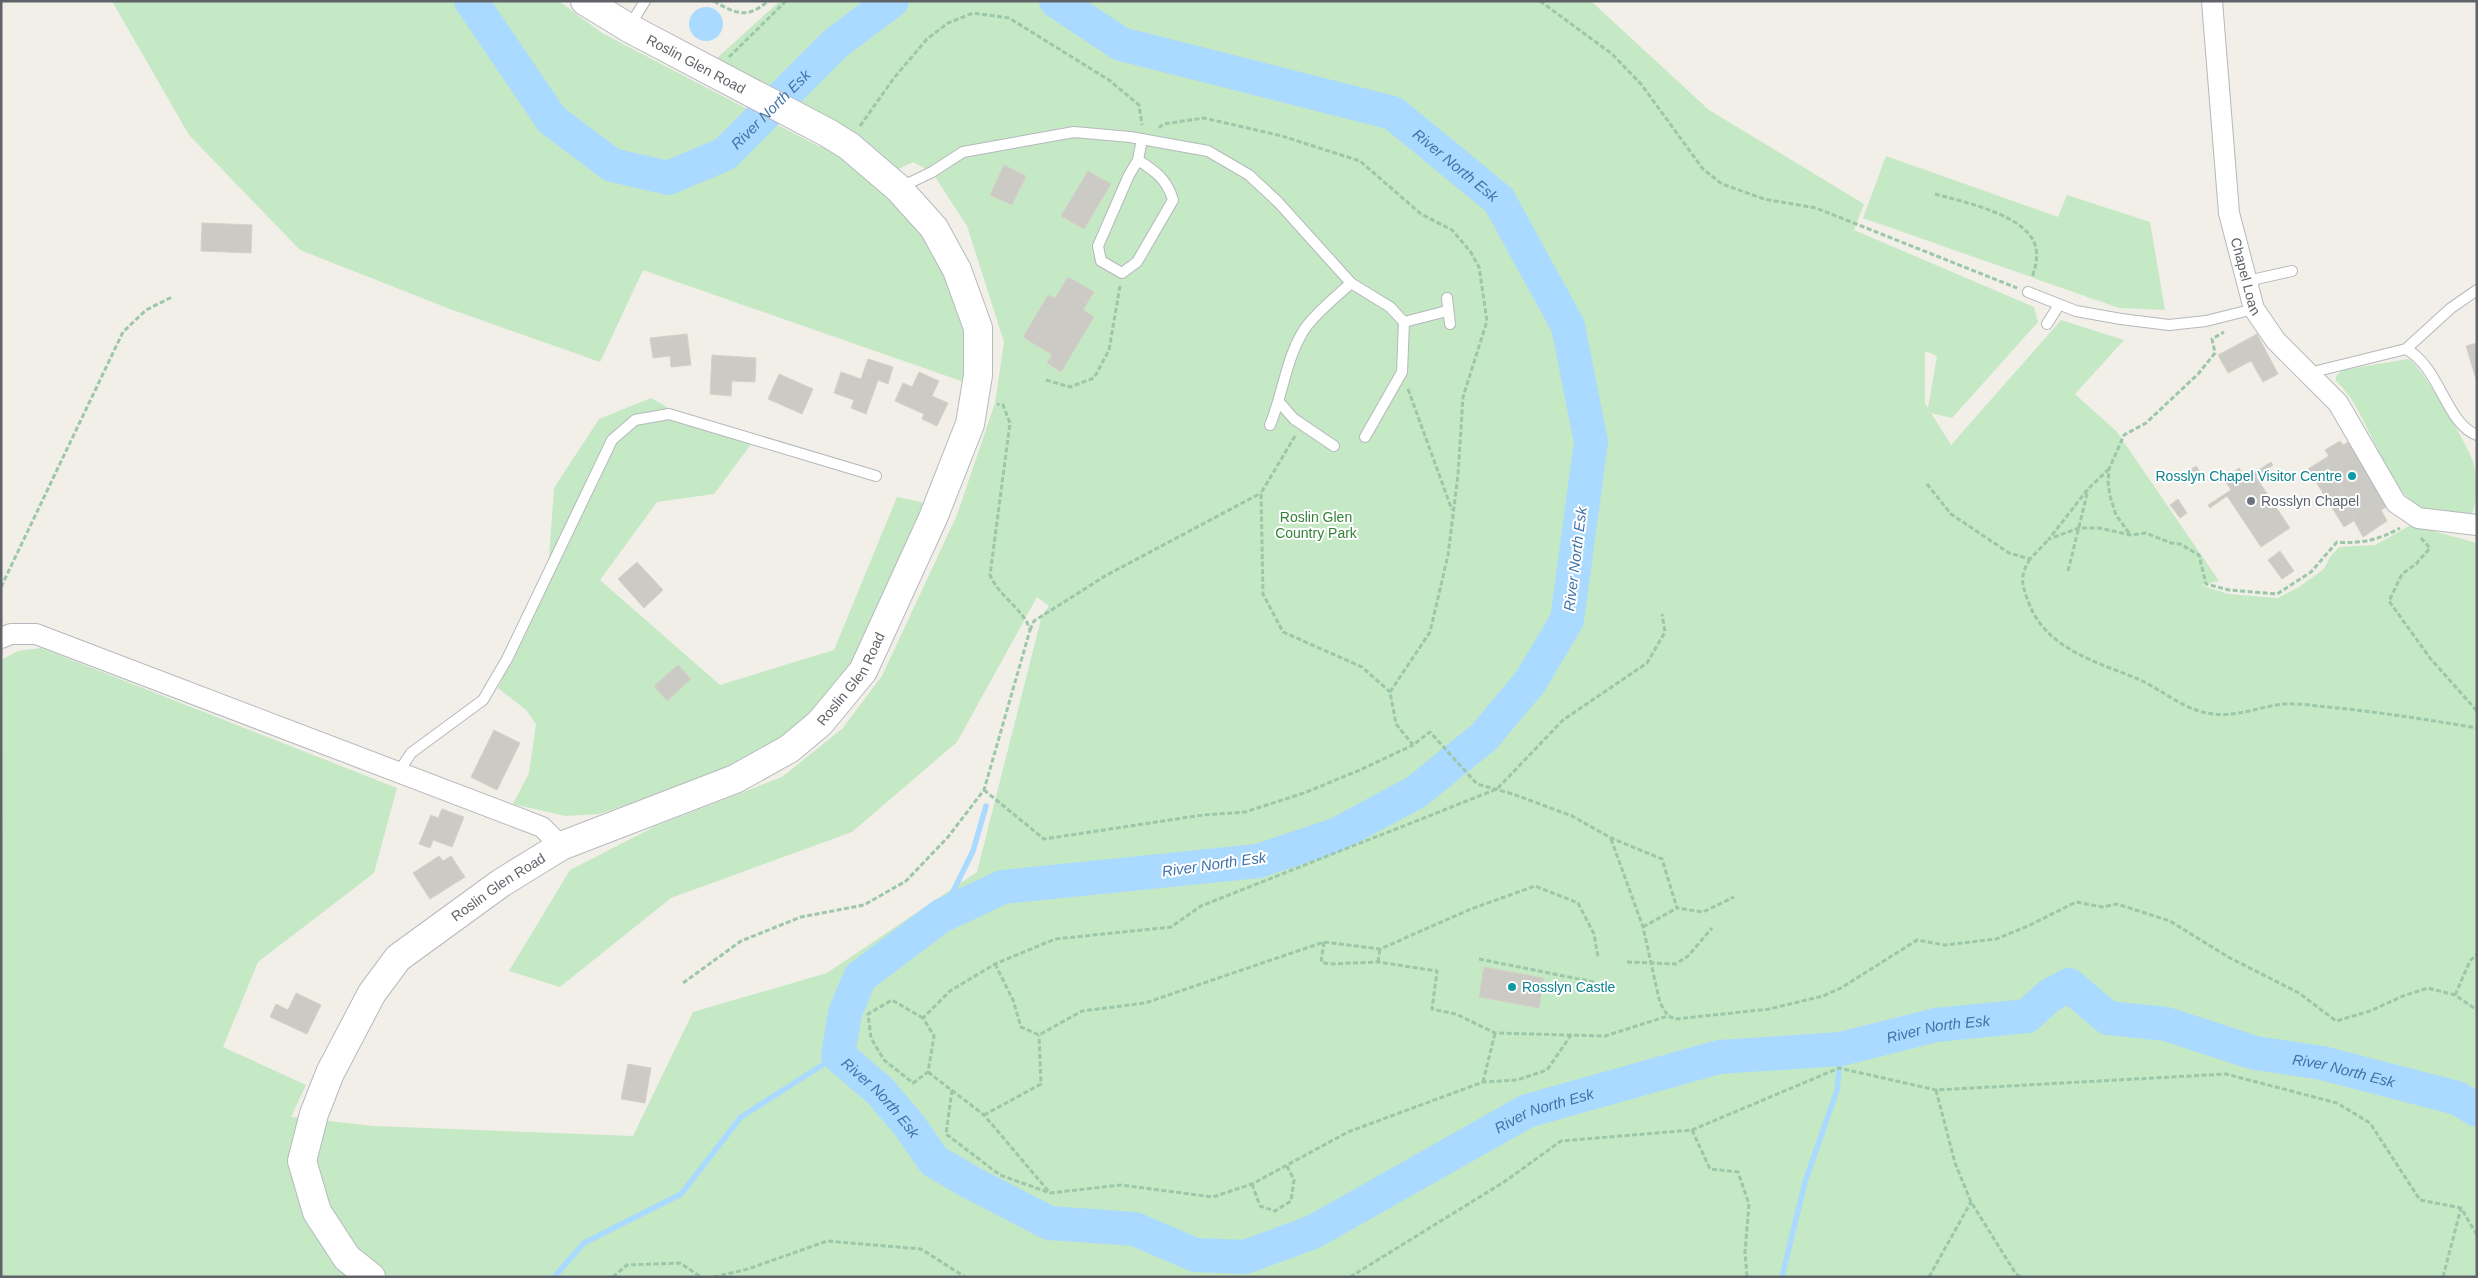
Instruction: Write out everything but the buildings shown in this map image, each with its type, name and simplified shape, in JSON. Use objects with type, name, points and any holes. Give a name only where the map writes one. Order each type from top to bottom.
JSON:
[{"type":"main road","name":"Roslin Glen Road","points":[[371,1277],[347,1258],[317,1212],[302,1161],[314,1114],[330,1073],[372,993],[398,958],[501,883],[560,846],[735,779],[789,749],[820,723],[863,671],[932,518],[970,424],[978,375],[978,328],[960,279],[934,228],[898,188],[849,146],[828,133],[629,28],[586,1]]},
{"type":"street","name":"Chapel Loan","points":[[2212,1],[2229,213],[2254,309],[2276,341],[2338,403],[2396,503],[2418,518],[2477,525]]},
{"type":"street","points":[[1,638],[11,634],[36,634],[542,827],[560,846]]},
{"type":"lane","points":[[629,28],[645,1]]},
{"type":"lane","points":[[898,188],[932,172],[963,152],[1074,132],[1144,140],[1208,151],[1249,175],[1278,202],[1351,283],[1390,307],[1404,322],[1402,372],[1365,437]]},
{"type":"lane","points":[[1138,160],[1158,172],[1169,187],[1173,200],[1137,262],[1122,273],[1101,261],[1098,246],[1129,175],[1138,160],[1144,140]]},
{"type":"lane","points":[[2247,281],[2292,271]]},
{"type":"lane","points":[[1270,425],[1279,402],[1287,369],[1304,329],[1351,283]]},
{"type":"lane","points":[[2309,373],[2406,349],[2451,308],[2477,290]]},
{"type":"lane","points":[[2028,292],[2059,305],[2121,320],[2168,325],[2206,321],[2254,309]]},
{"type":"lane","points":[[1446,298],[1450,324]]},
{"type":"lane","points":[[2047,324],[2059,305]]},
{"type":"lane","points":[[1404,322],[1447,311]]},
{"type":"lane","points":[[2406,349],[2415,353],[2425,364],[2459,422],[2468,432],[2477,435]]},
{"type":"lane","points":[[1279,402],[1294,419],[1334,446]]},
{"type":"lane","points":[[398,773],[411,753],[483,700],[507,659],[612,440],[635,420],[669,414],[876,476]]},
{"type":"path","points":[[714,1],[727,9],[743,14],[758,10],[768,1]]},
{"type":"path","points":[[715,74],[786,1]]},
{"type":"path","points":[[1540,1],[1612,54],[1641,84],[1703,169],[1722,184],[1764,199],[1816,208],[2028,292],[2037,260],[2036,246],[2024,228],[2012,220],[1935,194]]},
{"type":"path","points":[[856,131],[894,78],[927,39],[948,23],[973,12],[1008,18],[1109,80],[1139,105],[1144,140]]},
{"type":"path","points":[[1144,140],[1162,124],[1204,118],[1282,136],[1360,161],[1421,214],[1452,230],[1470,251],[1479,267],[1487,322],[1463,397],[1448,555],[1430,632],[1390,692]]},
{"type":"path","points":[[1046,380],[1070,387],[1094,378],[1110,350],[1122,273]]},
{"type":"path","points":[[1,587],[123,332],[146,310],[172,297]]},
{"type":"path","points":[[2228,330],[2212,339],[2215,353],[2198,374],[2146,423],[2124,435],[2109,469],[2088,489],[2030,559],[2022,574],[2024,589],[2032,611],[2048,633],[2072,652],[2122,675],[2138,679],[2190,708],[2212,714],[2238,714],[2285,704],[2396,714],[2477,728]]},
{"type":"path","points":[[1402,372],[1453,512]]},
{"type":"path","points":[[974,399],[1003,405],[1010,423],[990,575],[996,588],[1028,621],[1030,630]]},
{"type":"path","points":[[683,983],[740,941],[801,917],[864,905],[906,881],[948,837],[984,790],[1030,630],[1034,622],[1105,576],[1261,493],[1302,424]]},
{"type":"path","points":[[2109,469],[2111,503],[2116,515],[2131,535]]},
{"type":"path","points":[[1927,484],[1951,514],[2010,553],[2030,559]]},
{"type":"path","points":[[2068,571],[2088,489]]},
{"type":"path","points":[[1261,493],[1263,594],[1283,632],[1362,667],[1390,692],[1396,724],[1413,745]]},
{"type":"path","points":[[2049,538],[2079,528],[2099,528],[2131,535],[2146,533],[2171,543],[2180,544],[2199,555],[2206,584],[2229,590],[2277,594],[2311,572],[2337,542],[2354,544],[2373,540],[2404,526]]},
{"type":"path","points":[[2418,535],[2430,548],[2416,564],[2402,574],[2388,601],[2430,658],[2477,711]]},
{"type":"path","points":[[923,1018],[950,991],[995,964],[1055,939],[1172,927],[1201,906],[1497,789],[1563,720],[1648,663],[1665,632],[1662,614]]},
{"type":"path","points":[[984,790],[1044,839],[1202,815],[1245,812],[1304,793],[1360,770],[1413,745],[1430,732],[1477,784],[1513,794],[1572,816],[1611,838],[1662,859],[1677,908]]},
{"type":"path","points":[[1611,838],[1643,927],[1660,1003],[1668,1016],[1676,1019],[1769,1009],[1823,996],[1841,988],[1917,940],[1945,945],[1996,939],[2028,926],[2076,902],[2102,907],[2118,904],[2170,922],[2230,958],[2299,993],[2336,1021],[2370,1011],[2403,996],[2428,988],[2454,995],[2477,1010]]},
{"type":"path","points":[[1039,1035],[1082,1012],[1146,1003],[1324,942],[1380,950],[1471,910],[1535,886],[1578,903],[1594,934],[1598,957]]},
{"type":"path","points":[[1643,927],[1677,908],[1703,912],[1734,897]]},
{"type":"path","points":[[1628,962],[1676,964],[1688,956],[1712,928]]},
{"type":"path","points":[[1324,942],[1321,962],[1329,964],[1378,962],[1437,971],[1432,1009],[1456,1014],[1495,1033],[1604,1036],[1668,1016]]},
{"type":"path","points":[[1378,962],[1380,950]]},
{"type":"path","points":[[2454,995],[2470,960],[2477,954]]},
{"type":"path","points":[[1479,959],[1594,982]]},
{"type":"path","points":[[995,964],[1013,1000],[1021,1027],[1039,1035]]},
{"type":"path","points":[[892,1000],[923,1018],[934,1036],[928,1072],[913,1084],[884,1060],[871,1038],[868,1014],[892,1000]]},
{"type":"path","points":[[1483,1082],[1495,1033]]},
{"type":"path","points":[[984,1115],[1041,1084],[1039,1035]]},
{"type":"path","points":[[952,1090],[946,1134],[1000,1175],[1050,1193],[1121,1185],[1213,1197],[1252,1184],[1348,1132],[1483,1082],[1518,1080],[1547,1070],[1571,1035]]},
{"type":"path","points":[[1350,1277],[1504,1182],[1561,1141],[1692,1130],[1839,1068],[1936,1090],[2226,1074],[2337,1103],[2370,1123],[2420,1200],[2461,1208],[2477,1235]]},
{"type":"path","points":[[928,1072],[984,1115],[1050,1193]]},
{"type":"path","points":[[1936,1090],[1955,1164],[1971,1202],[2016,1274],[2021,1277]]},
{"type":"path","points":[[1692,1130],[1710,1169],[1738,1172],[1749,1204],[1745,1252],[1747,1277]]},
{"type":"path","points":[[1252,1184],[1260,1206],[1275,1211],[1291,1201],[1294,1180],[1286,1164]]},
{"type":"path","points":[[1929,1277],[1971,1202]]},
{"type":"path","points":[[2443,1277],[2461,1208]]},
{"type":"path","points":[[714,1277],[748,1269],[827,1241],[921,1249],[964,1277]]},
{"type":"path","points":[[613,1277],[627,1265],[680,1263],[701,1277]]},
{"type":"green space","name":"Roslin Glen Country Park","points":[[112,1],[559,1],[602,33],[820,147],[835,120],[717,58],[780,1],[1591,1],[1709,110],[1864,204],[1854,230],[2034,307],[2038,322],[1952,418],[1931,413],[1951,445],[2061,320],[2124,340],[2075,394],[2117,432],[2219,581],[2201,585],[2228,594],[2278,598],[2299,587],[2324,569],[2330,557],[2339,547],[2375,545],[2411,525],[2477,543],[2477,1277],[1,1277],[3,659],[18,651],[41,648],[397,788],[374,873],[258,962],[223,1047],[306,1085],[291,1117],[374,1126],[633,1136],[693,1012],[827,973],[977,872],[1042,615],[1049,606],[1037,597],[957,742],[852,832],[671,898],[560,987],[509,971],[570,870],[656,826],[782,777],[842,729],[882,676],[957,515],[995,403],[1004,342],[967,226],[932,172],[913,162],[896,170],[960,302],[968,350],[964,382],[643,270],[600,362],[450,309],[300,250],[189,135]],"holes":[[[1925,351],[1937,356],[1928,408],[1925,403]]]},
{"type":"green space","points":[[1886,156],[2058,217],[2067,195],[2150,222],[2165,310],[2119,308],[1863,218]]},
{"type":"green space","points":[[2408,359],[2414,363],[2432,388],[2472,459],[2476,486],[2472,513],[2466,515],[2424,509],[2410,500],[2398,486],[2388,469],[2348,394],[2336,381],[2336,376],[2343,370]]},
{"type":"green space","points":[[651,398],[699,425],[752,443],[714,494],[657,502],[600,580],[720,685],[834,650],[897,497],[925,503],[854,662],[813,717],[782,742],[728,771],[599,814],[565,816],[513,804],[529,773],[536,724],[526,710],[498,688],[547,585],[554,488],[599,419]]},
{"type":"water","points":[[706,7],[718,12],[723,24],[718,36],[706,41],[694,36],[689,24],[694,12]]},
{"type":"waterway","name":"River North Esk","points":[[471,1],[552,120],[612,165],[668,178],[725,154],[836,43],[892,1]]},
{"type":"waterway","name":"River North Esk","points":[[1056,1],[1121,44],[1393,113],[1499,200],[1568,326],[1591,442],[1567,620],[1530,682],[1484,737],[1416,792],[1336,835],[1258,861],[1003,887],[941,916],[860,977],[845,1013],[838,1055],[880,1091],[909,1125],[934,1161],[1049,1223],[1135,1229],[1195,1255],[1245,1257],[1313,1232],[1527,1111],[1719,1057],[1841,1049],[1936,1025],[2027,1016],[2049,996],[2069,985],[2108,1018],[2166,1024],[2255,1053],[2322,1063],[2457,1098],[2477,1110]]},
{"type":"waterway","points":[[941,916],[973,851],[986,806]]},
{"type":"waterway","points":[[1782,1277],[1805,1182],[1837,1090],[1841,1049]]},
{"type":"waterway","points":[[554,1277],[584,1243],[681,1194],[741,1117],[838,1055]]},
{"type":"place","name":"Rosslyn Chapel Visitor Centre","points":[[2352,476]]},
{"type":"place","name":"Rosslyn Chapel","points":[[2251,501]]},
{"type":"place","name":"Rosslyn Castle","points":[[1512,987]]}]
